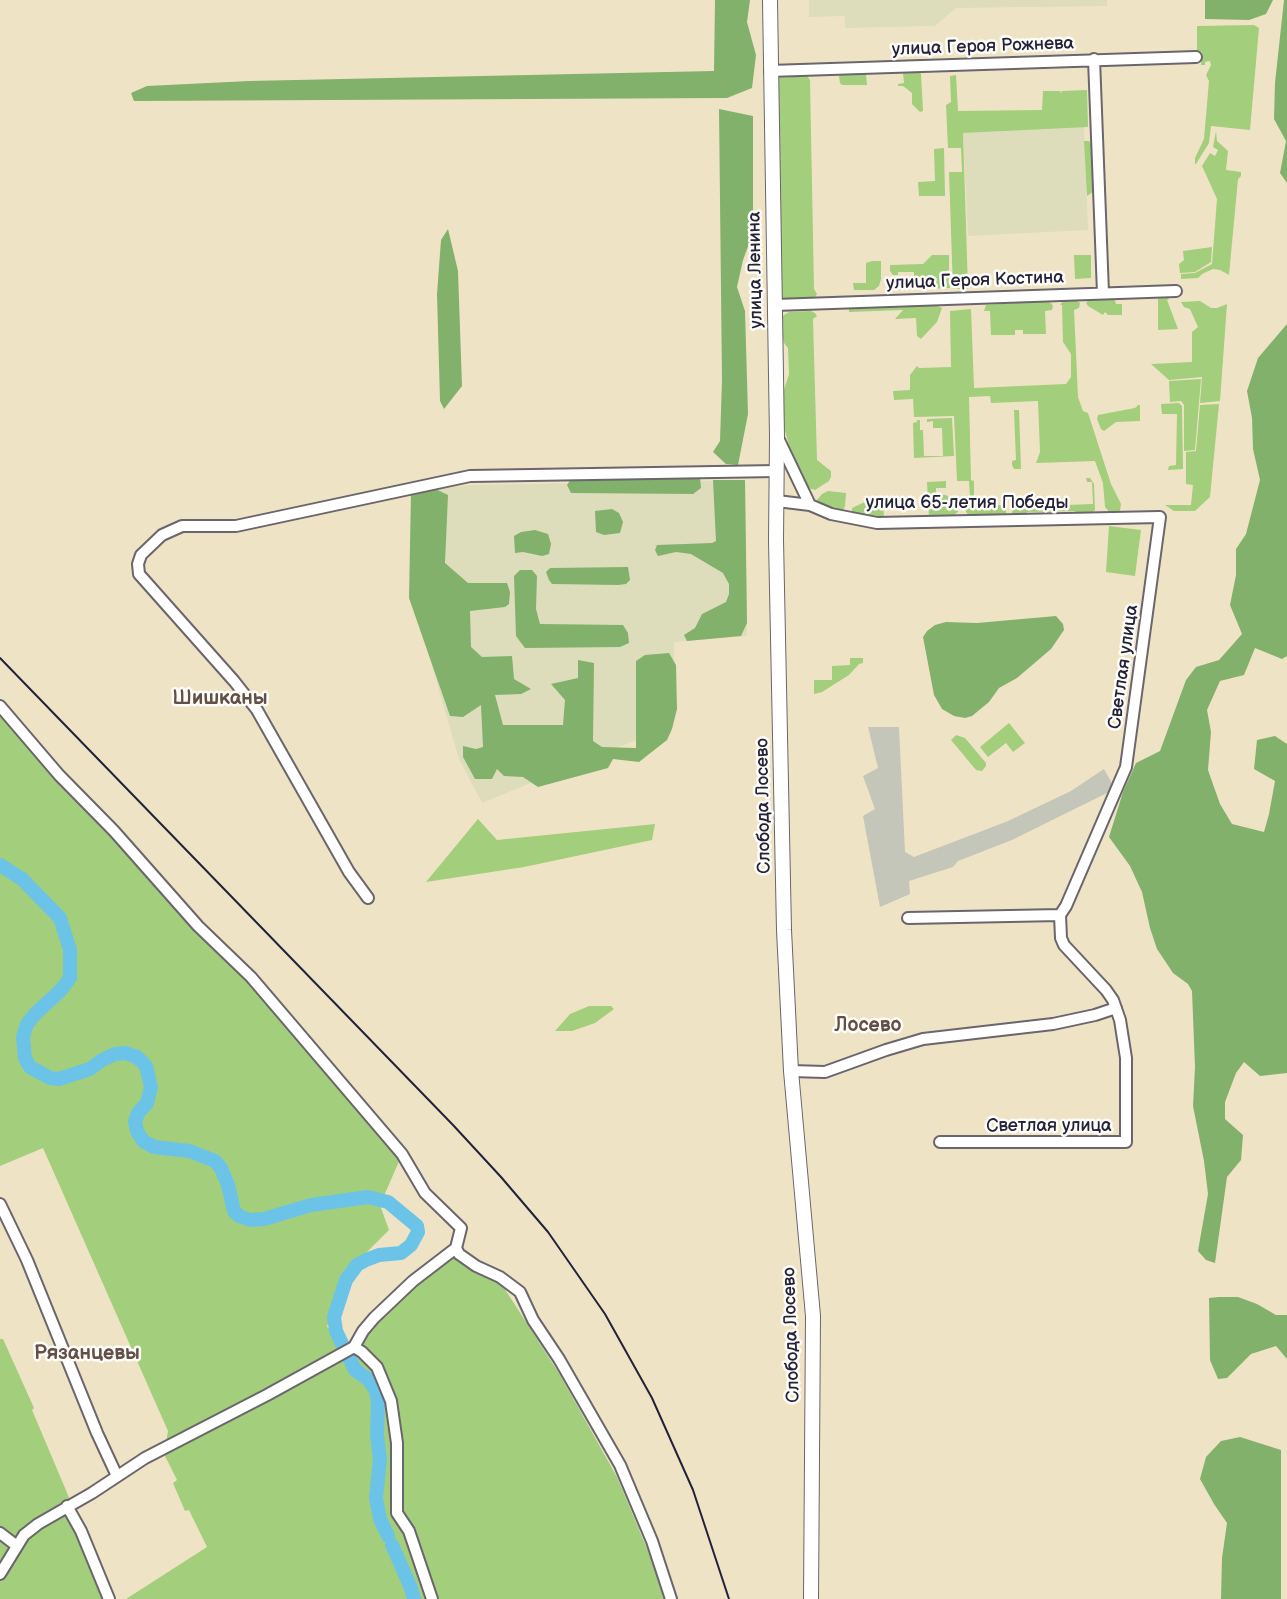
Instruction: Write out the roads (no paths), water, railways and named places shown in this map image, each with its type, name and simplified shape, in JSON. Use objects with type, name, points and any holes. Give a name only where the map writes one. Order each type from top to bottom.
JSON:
[{"type":"main road","name":"улица Ленина","points":[[770,0],[777,437],[776,540]]},
{"type":"main road","name":"Слобода Лосево","points":[[776,540],[784,939],[791,1071],[813,1317],[811,1599]]},
{"type":"street","name":"улица Героя Рожнева","points":[[770,71],[1196,57]]},
{"type":"street","points":[[1094,59],[1103,293]]},
{"type":"street","name":"улица Героя Костина","points":[[775,305],[1176,291]]},
{"type":"street","points":[[777,437],[810,505]]},
{"type":"street","points":[[368,898],[349,872],[258,710],[139,574],[138,564],[141,555],[162,535],[182,526],[236,526],[470,476],[777,471]]},
{"type":"street","name":"улица 65-летия Победы","points":[[777,501],[810,505],[831,514],[877,523],[1160,517]]},
{"type":"street","name":"Светлая улица","points":[[940,1142],[1126,1142],[1126,1067],[1120,1020],[1106,990],[1064,945],[1061,938],[1060,915],[1066,906],[1126,767],[1160,517]]},
{"type":"street","points":[[0,706],[59,776],[114,831],[198,926],[250,977],[402,1154],[426,1193],[461,1228],[456,1248],[413,1281],[375,1317],[346,1352],[174,1442],[38,1524],[24,1535],[0,1574]]},
{"type":"street","points":[[909,918],[1060,915]]},
{"type":"street","points":[[791,1071],[825,1072],[886,1050],[923,1040],[1053,1024],[1116,1008]]},
{"type":"street","points":[[0,1204],[27,1260],[97,1433],[117,1476]]},
{"type":"street","points":[[456,1248],[463,1258],[500,1277],[520,1292],[533,1320],[559,1359],[620,1465],[652,1541],[670,1599]]},
{"type":"street","points":[[346,1352],[362,1352],[377,1367],[391,1401],[396,1443],[397,1513],[409,1531],[432,1599]]},
{"type":"street","points":[[67,1506],[81,1531],[109,1599]]},
{"type":"street","points":[[0,1533],[17,1546]]},
{"type":"waterway","points":[[0,865],[22,879],[60,918],[70,950],[70,978],[27,1024],[23,1037],[25,1058],[30,1067],[50,1078],[59,1079],[90,1069],[115,1054],[125,1053],[137,1057],[146,1066],[151,1087],[147,1103],[138,1113],[135,1122],[143,1141],[154,1147],[189,1151],[215,1161],[221,1168],[234,1211],[239,1216],[250,1220],[264,1219],[311,1205],[368,1197],[388,1202],[417,1226],[418,1232],[411,1245],[401,1253],[379,1255],[366,1260],[357,1265],[346,1280],[334,1317],[336,1331],[344,1348]]},
{"type":"waterway","points":[[348,1355],[355,1370],[369,1380],[376,1391],[380,1459],[376,1498],[380,1519],[388,1536]]},
{"type":"waterway","points":[[392,1545],[414,1599]]},
{"type":"railway","points":[[0,658],[453,1125],[548,1232],[605,1314],[652,1398],[693,1490],[729,1599]]},
{"type":"district","name":"Шишканы","points":[[220,699]]},
{"type":"district","name":"Лосево","points":[[868,1026]]},
{"type":"district","name":"Рязанцевы","points":[[87,1354]]}]
